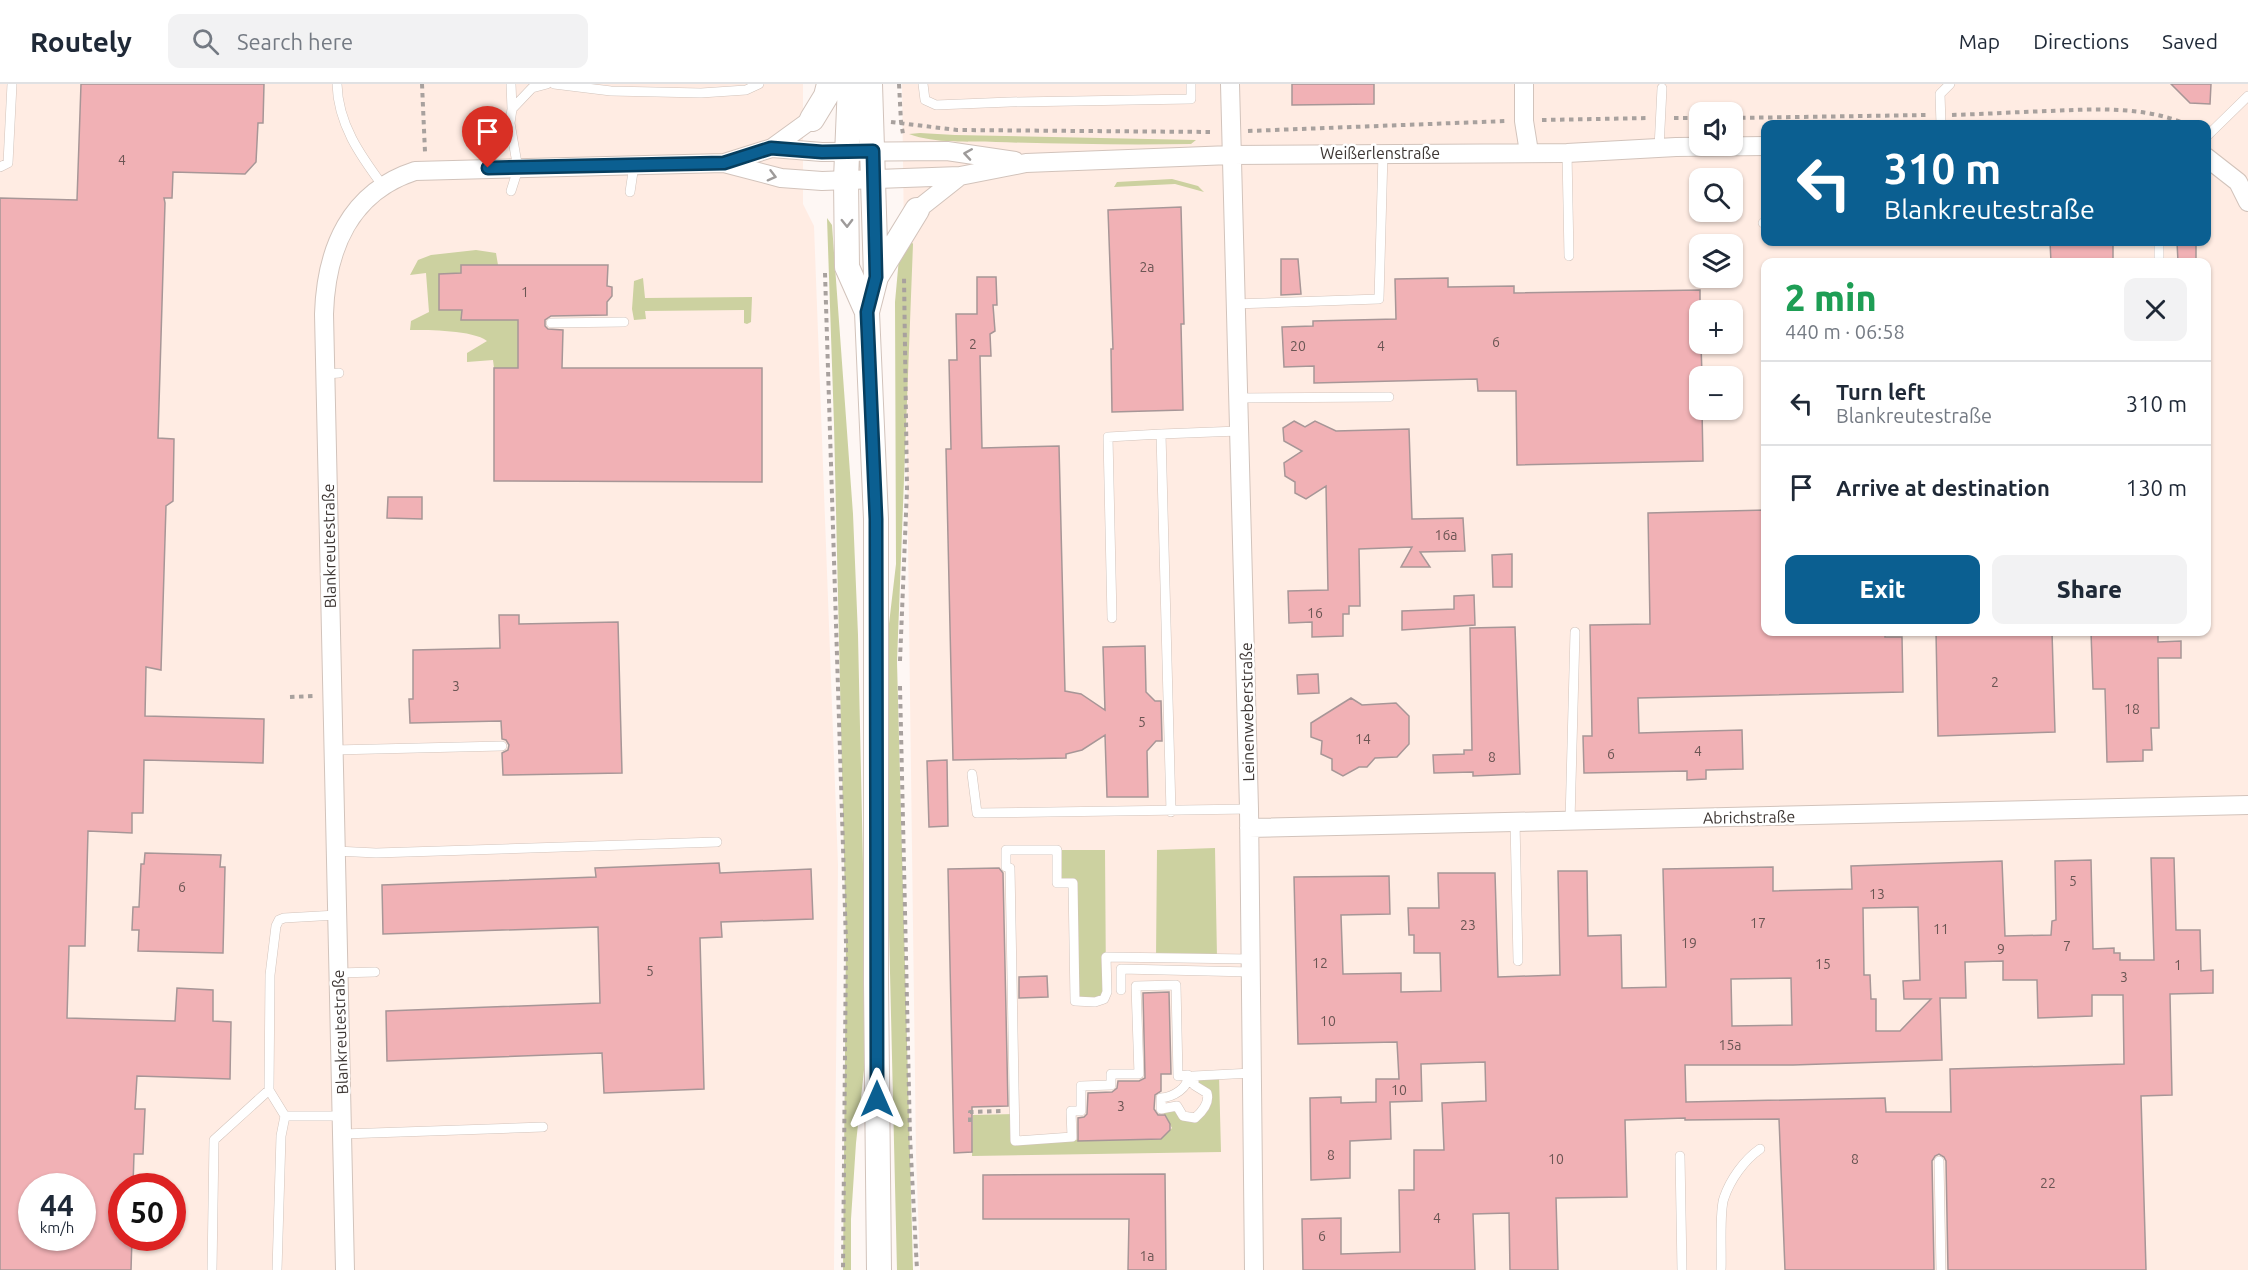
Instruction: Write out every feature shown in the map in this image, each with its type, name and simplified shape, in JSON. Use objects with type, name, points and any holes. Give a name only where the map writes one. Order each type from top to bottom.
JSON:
[{"type":"main road","points":[[812,119],[826,96],[829,84]]},
{"type":"main road","points":[[850,84],[846,179],[847,267],[867,312]]},
{"type":"main road","points":[[870,84],[873,122],[872,179],[876,277],[867,312],[876,519],[876,994],[879,1270]]},
{"type":"main road","points":[[876,277],[917,210]]},
{"type":"street","points":[[1230,84],[1231,155]]},
{"type":"street","points":[[1524,84],[1524,120],[1529,152]]},
{"type":"street","name":"Blankreutestraße","points":[[724,163],[771,148],[812,119]]},
{"type":"street","name":"Weißerlenstraße","points":[[872,179],[960,176],[1026,163],[1231,155],[1567,153],[1761,146]]},
{"type":"street","name":"Blankreutestraße","points":[[771,148],[822,152],[873,151]]},
{"type":"street","name":"Weißerlenstraße","points":[[873,151],[947,151],[1026,163]]},
{"type":"street","name":"Leinenweberstraße","points":[[1231,155],[1249,818],[1254,1270]]},
{"type":"street","points":[[2211,160],[2243,179],[2248,202]]},
{"type":"street","name":"Blankreutestraße","points":[[345,1270],[334,750],[332,374],[325,305],[328,271],[339,239],[356,209],[383,186],[397,177],[415,171],[724,163],[781,178],[822,181],[872,179]]},
{"type":"street","points":[[917,210],[960,176]]},
{"type":"street","name":"Abrichstraße","points":[[1249,818],[1515,822],[2248,805]]},
{"type":"lane","points":[[0,167],[8,163],[12,84]]},
{"type":"lane","points":[[337,84],[346,129],[361,157],[383,186]]},
{"type":"lane","points":[[511,84],[510,123],[518,169],[511,191]]},
{"type":"lane","points":[[512,109],[532,88],[548,84]]},
{"type":"lane","points":[[554,84],[611,91],[701,93],[746,90],[759,84]]},
{"type":"lane","points":[[923,84],[925,100],[936,105],[1191,99],[1191,84]]},
{"type":"lane","points":[[1941,120],[1940,94],[1950,84]]},
{"type":"lane","points":[[1659,148],[1662,88]]},
{"type":"lane","points":[[2211,132],[2248,96]]},
{"type":"lane","points":[[1234,304],[1379,299],[1383,153]]},
{"type":"lane","points":[[1567,153],[1569,256]]},
{"type":"lane","points":[[630,192],[634,165]]},
{"type":"lane","points":[[551,323],[624,322]]},
{"type":"lane","points":[[1239,398],[1389,397]]},
{"type":"lane","points":[[1112,618],[1108,437],[1239,431]]},
{"type":"lane","points":[[1161,434],[1171,812]]},
{"type":"lane","points":[[1570,820],[1575,632]]},
{"type":"lane","points":[[334,750],[502,747]]},
{"type":"lane","points":[[972,774],[977,813],[1171,812],[1249,818]]},
{"type":"lane","points":[[1515,822],[1518,961]]},
{"type":"lane","points":[[336,851],[376,853],[717,842]]},
{"type":"lane","points":[[1250,965],[1106,957],[1107,992],[1104,999],[1095,1002],[1075,1001],[1073,883],[1057,883],[1057,850],[1006,850],[1006,867],[1010,868],[1015,1141],[1072,1137],[1071,1111],[1081,1111],[1081,1086],[1112,1085],[1111,1074],[1139,1074],[1136,986],[1176,985],[1178,1076],[1188,1075],[1189,1078],[1187,1086],[1172,1097],[1161,1098],[1161,1109],[1177,1106],[1183,1116],[1189,1119],[1195,1118],[1203,1110],[1208,1098],[1207,1093],[1194,1085],[1194,1076],[1252,1073]]},
{"type":"lane","points":[[277,1270],[281,1136],[285,1116],[268,1090],[270,975],[276,926],[279,920],[284,918],[337,915]]},
{"type":"lane","points":[[1121,957],[1121,990]]},
{"type":"lane","points":[[1121,969],[1250,965]]},
{"type":"lane","points":[[338,973],[375,972]]},
{"type":"lane","points":[[212,1270],[214,1140],[268,1090]]},
{"type":"lane","points":[[285,1116],[308,1116],[343,1125],[543,1127]]},
{"type":"lane","points":[[1721,1270],[1723,1199],[1750,1155],[1760,1149]]},
{"type":"lane","points":[[1680,1156],[1682,1270]]},
{"type":"lane","points":[[1940,1161],[1941,1270]]},
{"type":"path","points":[[422,84],[426,170]]},
{"type":"path","points":[[899,84],[901,123],[907,150]]},
{"type":"path","points":[[1743,118],[1941,120],[2085,110],[2137,111],[2176,120]]},
{"type":"path","points":[[873,122],[957,130],[1231,132],[1384,124],[1689,118]]},
{"type":"path","points":[[825,264],[846,943],[843,1270]]},
{"type":"path","points":[[900,664],[907,489],[902,280],[905,270]]},
{"type":"path","points":[[900,685],[910,1137],[916,1270]]},
{"type":"path","points":[[970,1122],[970,1112],[986,1109],[1015,1111]]},
{"type":"shaded area","points":[[0,84],[803,84],[803,204],[814,226],[838,865],[834,1270],[0,1270]]},
{"type":"shaded area","points":[[902,84],[2248,84],[2248,1270],[920,1270],[916,1154]]},
{"type":"green space","points":[[909,134],[1196,140],[1191,144],[963,142],[941,141]]},
{"type":"green space","points":[[1172,179],[1198,186],[1204,192],[1175,184],[1114,187],[1117,182]]},
{"type":"green space","points":[[827,218],[832,225],[853,514],[858,635],[866,1002],[865,1061],[851,1219],[851,1270],[843,1270],[846,943]]},
{"type":"green space","points":[[909,237],[913,244],[897,662],[913,1270],[897,1270],[883,675],[896,564],[895,302],[899,258]]},
{"type":"green space","points":[[476,250],[496,253],[498,265],[461,265],[461,281],[456,273],[439,274],[439,310],[457,310],[462,303],[461,320],[540,320],[518,338],[518,368],[494,368],[493,360],[467,362],[467,353],[487,341],[480,337],[450,331],[410,330],[411,321],[429,312],[426,273],[410,275],[418,260],[431,255]]},
{"type":"green space","points":[[643,278],[645,298],[752,297],[751,322],[744,323],[744,310],[645,311],[646,319],[634,320],[632,309],[634,281]]},
{"type":"green space","points":[[1215,848],[1217,958],[1156,958],[1157,850]]},
{"type":"green space","points":[[1057,850],[1105,850],[1106,989],[1104,999],[1075,1001],[1073,883],[1057,883]]},
{"type":"green space","points":[[1219,1075],[1221,1152],[972,1156],[973,1115],[1015,1114],[1015,1140],[1161,1139],[1172,1128],[1161,1109],[1177,1106],[1189,1118],[1206,1104],[1203,1089],[1194,1076]]},
{"type":"building","points":[[81,84],[264,84],[263,123],[258,123],[256,162],[245,174],[173,172],[172,198],[164,198],[158,438],[174,439],[173,501],[166,506],[161,670],[146,667],[145,716],[264,719],[263,763],[144,760],[143,813],[132,813],[132,833],[88,831],[85,946],[69,946],[67,1018],[175,1021],[177,988],[213,990],[213,1021],[231,1022],[230,1079],[137,1076],[135,1109],[145,1109],[143,1154],[134,1154],[133,1173],[108,1173],[108,1251],[132,1251],[131,1270],[0,1270],[0,198],[77,200]]},
{"type":"building","points":[[1292,84],[1374,84],[1374,104],[1292,105]]},
{"type":"building","points":[[2171,84],[2211,84],[2210,104],[2190,103]]},
{"type":"building","points":[[1181,207],[1184,324],[1181,324],[1183,410],[1112,412],[1111,349],[1113,349],[1108,210]]},
{"type":"building","points":[[2050,246],[2113,246],[2113,258],[2051,258]]},
{"type":"building","points":[[2177,246],[2196,246],[2196,258],[2178,258]]},
{"type":"building","points":[[1281,259],[1298,259],[1301,294],[1281,295]]},
{"type":"building","points":[[461,265],[608,265],[607,286],[612,287],[612,296],[607,302],[607,315],[551,316],[545,320],[545,326],[548,329],[563,330],[562,368],[762,368],[762,482],[494,481],[494,368],[518,368],[518,320],[461,320],[462,310],[439,310],[439,274],[461,273]]},
{"type":"building","points":[[977,277],[996,277],[997,305],[993,305],[995,331],[990,334],[991,356],[980,356],[982,448],[1059,446],[1065,691],[1081,694],[1105,710],[1103,647],[1145,646],[1146,692],[1155,701],[1161,701],[1162,741],[1156,741],[1147,751],[1148,797],[1107,797],[1105,735],[1082,750],[1066,754],[1066,758],[953,760],[946,449],[951,449],[949,360],[957,360],[956,314],[977,314]]},
{"type":"building","points":[[1448,278],[1448,287],[1514,286],[1514,293],[1700,290],[1700,300],[1689,300],[1689,354],[1701,354],[1702,366],[1689,366],[1689,420],[1702,420],[1703,461],[1517,465],[1516,391],[1478,391],[1477,379],[1314,383],[1314,366],[1284,367],[1282,327],[1313,326],[1313,321],[1396,319],[1395,279]]},
{"type":"building","points":[[1294,421],[1305,427],[1315,421],[1336,431],[1409,429],[1412,519],[1463,518],[1465,551],[1420,552],[1430,567],[1401,567],[1412,547],[1359,549],[1360,606],[1349,606],[1349,614],[1343,614],[1343,636],[1312,637],[1312,622],[1289,623],[1288,591],[1328,590],[1326,486],[1306,499],[1295,493],[1295,482],[1285,476],[1284,463],[1302,451],[1284,441],[1283,428]]},
{"type":"building","points":[[388,497],[422,497],[422,519],[387,518]]},
{"type":"building","points":[[1761,510],[1761,636],[1902,637],[1903,692],[1638,698],[1639,733],[1742,730],[1743,769],[1706,770],[1706,779],[1687,780],[1687,771],[1584,773],[1583,736],[1592,736],[1590,625],[1650,624],[1648,513]]},
{"type":"building","points":[[1512,554],[1512,587],[1493,587],[1492,555]]},
{"type":"building","points":[[1474,595],[1475,625],[1402,630],[1402,611],[1454,609],[1454,596]]},
{"type":"building","points":[[499,615],[519,615],[519,624],[618,622],[622,773],[503,775],[502,753],[508,750],[509,745],[506,740],[502,739],[501,721],[410,723],[409,699],[413,699],[413,650],[500,648]]},
{"type":"building","points":[[1515,627],[1520,774],[1473,776],[1473,772],[1434,773],[1433,755],[1464,754],[1464,750],[1472,750],[1470,628]]},
{"type":"building","points":[[1936,636],[2052,636],[2055,732],[1938,736]]},
{"type":"building","points":[[2091,636],[2158,636],[2158,642],[2181,641],[2181,658],[2158,658],[2159,728],[2151,728],[2152,750],[2143,750],[2143,761],[2107,762],[2105,689],[2093,689]]},
{"type":"building","points":[[1318,674],[1319,693],[1298,694],[1297,675]]},
{"type":"building","points":[[1351,698],[1362,705],[1396,703],[1409,716],[1409,744],[1397,757],[1375,758],[1367,767],[1359,767],[1343,776],[1332,770],[1332,759],[1321,754],[1322,741],[1311,737],[1311,723]]},
{"type":"building","points":[[947,760],[948,826],[929,827],[927,761]]},
{"type":"building","points":[[145,853],[221,855],[220,867],[225,867],[223,953],[138,951],[139,930],[132,930],[133,907],[139,907],[141,864],[144,864]]},
{"type":"building","points":[[2151,858],[2174,858],[2176,930],[2200,930],[2201,971],[2213,970],[2213,993],[2170,994],[2172,1095],[2141,1096],[2146,1270],[1948,1270],[1946,1161],[1939,1154],[1932,1161],[1934,1270],[1785,1270],[1779,1119],[1685,1120],[1685,1118],[1625,1120],[1627,1197],[1556,1198],[1558,1270],[1510,1270],[1509,1213],[1473,1214],[1475,1270],[1303,1270],[1302,1219],[1341,1218],[1341,1254],[1400,1252],[1399,1190],[1414,1190],[1414,1150],[1444,1150],[1442,1103],[1486,1101],[1485,1062],[1421,1064],[1422,1101],[1390,1102],[1391,1139],[1350,1141],[1350,1178],[1311,1180],[1310,1098],[1341,1097],[1341,1103],[1376,1102],[1376,1079],[1399,1079],[1397,1042],[1298,1044],[1294,877],[1389,876],[1390,914],[1341,915],[1343,974],[1401,973],[1401,992],[1441,991],[1440,953],[1414,953],[1414,935],[1409,935],[1408,908],[1439,908],[1438,873],[1495,873],[1498,977],[1560,975],[1558,871],[1587,871],[1588,936],[1621,935],[1622,988],[1666,987],[1663,869],[1773,867],[1773,891],[1852,889],[1851,866],[2002,861],[2005,936],[2051,935],[2052,921],[2056,920],[2055,861],[2091,860],[2093,949],[2114,948],[2114,953],[2120,953],[2120,960],[2154,960]],"holes":[[[1918,907],[1920,980],[1903,981],[1904,999],[1931,999],[1900,1031],[1876,1031],[1876,999],[1871,999],[1870,975],[1864,975],[1863,908]],[[2003,961],[2003,980],[2037,980],[2038,1018],[2092,1016],[2092,995],[2123,995],[2124,1064],[1950,1069],[1951,1112],[1886,1112],[1885,1098],[1686,1102],[1685,1065],[1793,1065],[1942,1060],[1940,998],[1966,998],[1965,962]],[[1791,978],[1792,1025],[1732,1026],[1731,979]]]},
{"type":"building","points":[[719,863],[720,873],[811,869],[813,919],[721,922],[722,937],[700,938],[704,1089],[604,1093],[602,1053],[387,1061],[386,1011],[600,1003],[598,927],[383,934],[382,885],[596,877],[595,868]]},
{"type":"building","points":[[999,868],[1003,873],[1008,1106],[972,1107],[972,1152],[954,1153],[948,869]]},
{"type":"building","points":[[1047,976],[1048,997],[1019,998],[1019,977]]},
{"type":"building","points":[[1169,992],[1171,1074],[1161,1074],[1161,1091],[1155,1095],[1154,1109],[1158,1115],[1165,1115],[1170,1124],[1170,1130],[1161,1139],[1078,1141],[1078,1118],[1087,1114],[1088,1093],[1112,1092],[1117,1088],[1118,1081],[1139,1081],[1145,1078],[1143,993]]},
{"type":"building","points":[[1165,1174],[1166,1270],[1128,1270],[1129,1219],[983,1219],[983,1175]]},
{"type":"route","points":[[488,168],[537,169],[724,163],[771,148],[822,152],[873,151],[876,277],[867,312],[876,519],[874,640],[877,1099]]}]
